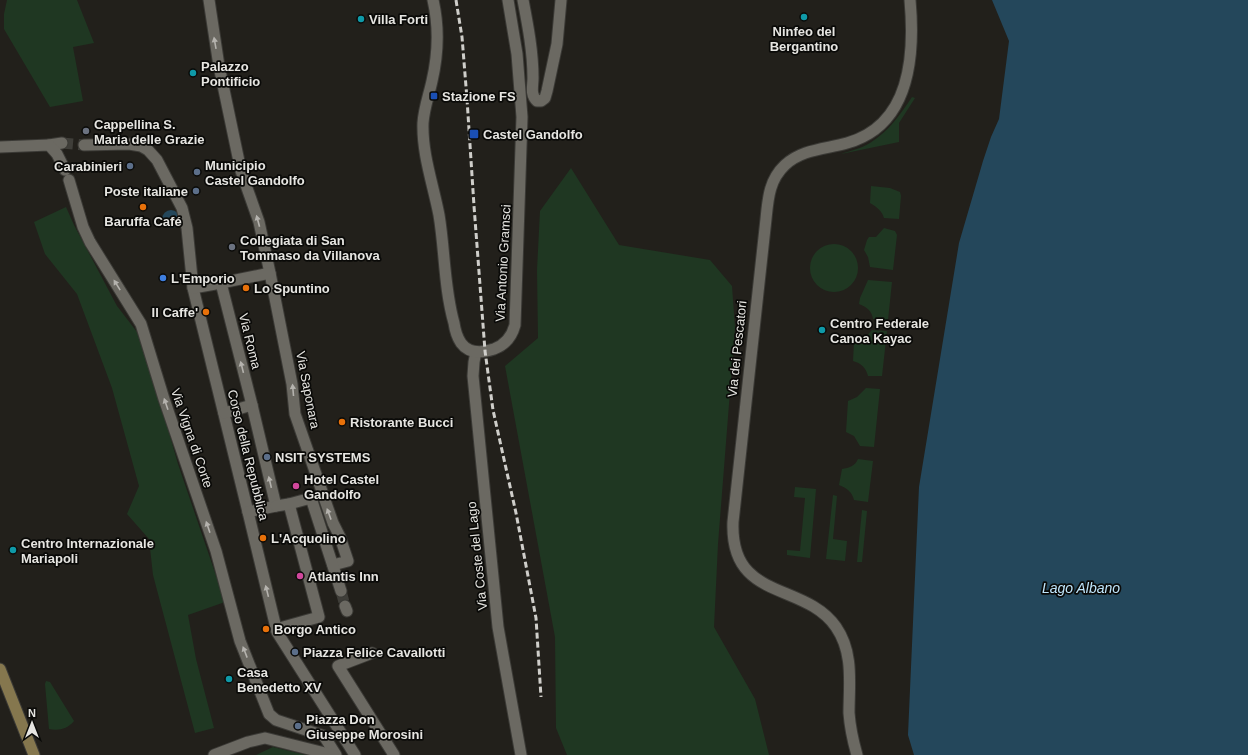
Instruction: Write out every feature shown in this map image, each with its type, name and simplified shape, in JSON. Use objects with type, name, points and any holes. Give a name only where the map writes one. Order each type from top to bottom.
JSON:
[{"type":"main road","points":[[0,669],[34,755]]},
{"type":"street","points":[[193,288],[270,273],[259,222],[241,171],[219,66],[209,0]]},
{"type":"street","points":[[433,0],[437,20],[437,42],[432,80],[423,122],[424,150],[439,215],[451,312],[460,342],[467,349],[476,352]]},
{"type":"street","name":"Via Antonio Gramsci","points":[[476,352],[499,347],[510,336],[514,325],[522,117],[517,54],[508,0]]},
{"type":"street","points":[[524,0],[533,65],[532,93],[537,101],[541,101],[545,98],[547,91],[557,44],[561,0]]},
{"type":"street","name":"Via dei Pescatori","points":[[857,755],[850,723],[850,666],[843,641],[838,630],[830,620],[812,607],[767,586],[742,564],[737,553],[733,537],[733,522],[770,187],[780,170],[793,159],[814,150],[857,140],[875,130],[887,119],[899,101],[908,75],[911,33],[910,0]]},
{"type":"street","points":[[0,147],[62,143]]},
{"type":"street","name":"Corso della Repubblica","points":[[84,145],[129,144],[141,146],[148,150],[156,160],[182,208],[187,228],[193,288],[276,629]]},
{"type":"street","name":"Via Vigna di Corte","points":[[49,145],[57,154],[67,175],[83,227],[90,242],[141,324],[164,399],[216,551],[240,641],[269,714],[276,720],[324,736],[335,755]]},
{"type":"street","name":"Via Saponara","points":[[270,273],[292,384],[295,414],[333,523],[340,537],[348,561],[333,565]]},
{"type":"street","name":"Via Roma","points":[[221,283],[276,506]]},
{"type":"street","name":"Via Coste del Lago","points":[[476,352],[473,376],[498,627],[521,755]]},
{"type":"street","points":[[224,413],[252,405]]},
{"type":"street","points":[[248,512],[311,498],[341,591]]},
{"type":"street","points":[[289,504],[319,617],[276,629],[315,694],[355,755]]},
{"type":"street","points":[[372,653],[338,666],[394,755]]},
{"type":"street","points":[[214,755],[248,742],[265,738],[335,755]]},
{"type":"green space","points":[[7,0],[77,0],[94,43],[73,47],[83,101],[50,107],[4,29],[4,14]]},
{"type":"green space","points":[[912,97],[915,98],[899,123],[899,142],[841,154],[870,143],[877,138],[894,122]]},
{"type":"green space","points":[[571,168],[619,245],[710,260],[732,286],[735,328],[718,544],[714,627],[755,699],[769,755],[567,755],[556,728],[555,637],[505,366],[538,338],[537,270],[540,211]]},
{"type":"green space","points":[[871,186],[890,188],[900,192],[899,219],[884,218],[879,209],[870,203]]},
{"type":"green space","points":[[66,207],[117,306],[137,332],[178,464],[225,602],[188,615],[196,659],[214,728],[195,733],[153,575],[149,539],[127,514],[139,486],[112,388],[77,294],[45,254],[34,222]]},
{"type":"green space","points":[[884,228],[895,231],[897,235],[893,270],[870,267],[868,257],[864,250],[869,237],[876,237]]},
{"type":"green space","points":[[834,244],[843,246],[851,251],[856,259],[858,268],[856,277],[851,285],[843,290],[834,292],[825,290],[817,285],[812,277],[810,268],[812,259],[817,251],[825,246]]},
{"type":"green space","points":[[868,280],[892,282],[888,320],[873,319],[869,310],[859,304]]},
{"type":"green space","points":[[872,330],[887,331],[882,376],[868,376],[863,366],[853,361],[854,342],[865,338]]},
{"type":"green space","points":[[866,388],[880,389],[874,447],[860,446],[854,436],[846,432],[848,401],[857,397]]},
{"type":"green space","points":[[858,459],[873,461],[868,502],[854,500],[849,491],[839,485],[842,469],[852,466]]},
{"type":"green space","points":[[795,487],[816,489],[810,558],[787,555],[787,550],[800,551],[805,498],[794,497]]},
{"type":"green space","points":[[833,495],[837,496],[833,539],[847,541],[845,561],[826,559]]},
{"type":"green space","points":[[862,510],[867,511],[862,562],[857,562]]},
{"type":"green space","points":[[46,681],[50,682],[74,721],[63,729],[49,729]]},
{"type":"green space","points":[[273,747],[306,755],[256,755]]},
{"type":"water","name":"Lago Albano","points":[[992,0],[1248,0],[1248,755],[914,755],[908,735],[919,487],[959,243],[983,161],[999,119],[1009,41]]},
{"type":"water","points":[[171,210],[177,213],[180,219],[177,225],[171,228],[165,225],[162,219],[165,213]]},
{"type":"tunnel","points":[[62,143],[84,145]]},
{"type":"tunnel","points":[[341,591],[345,606]]},
{"type":"railway","points":[[456,0],[462,37],[485,351],[493,410],[516,513],[536,618],[541,697]]},
{"type":"place","name":"Ninfeo del Bergantino","points":[[804,17]]},
{"type":"place","name":"Villa Forti","points":[[361,19]]},
{"type":"place","name":"Palazzo Pontificio","points":[[193,73]]},
{"type":"place","name":"Stazione FS","points":[[434,96]]},
{"type":"place","name":"Cappellina S. Maria delle Grazie","points":[[86,131]]},
{"type":"place","name":"Castel Gandolfo","points":[[474,134]]},
{"type":"place","name":"Carabinieri","points":[[130,166]]},
{"type":"place","name":"Municipio Castel Gandolfo","points":[[197,172]]},
{"type":"place","name":"Poste italiane","points":[[196,191]]},
{"type":"place","name":"Baruffa Café","points":[[143,207]]},
{"type":"place","name":"Collegiata di San Tommaso da Villanova","points":[[232,247]]},
{"type":"place","name":"L'Emporio","points":[[163,278]]},
{"type":"place","name":"Lo Spuntino","points":[[246,288]]},
{"type":"place","name":"Il Caffe'","points":[[206,312]]},
{"type":"place","name":"Centro Federale Canoa Kayac","points":[[822,330]]},
{"type":"place","name":"Ristorante Bucci","points":[[342,422]]},
{"type":"place","name":"NSIT SYSTEMS","points":[[267,457]]},
{"type":"place","name":"Hotel Castel Gandolfo","points":[[296,486]]},
{"type":"place","name":"L'Acquolino","points":[[263,538]]},
{"type":"place","name":"Centro Internazionale Mariapoli","points":[[13,550]]},
{"type":"place","name":"Atlantis Inn","points":[[300,576]]},
{"type":"place","name":"Borgo Antico","points":[[266,629]]},
{"type":"place","name":"Piazza Felice Cavallotti","points":[[295,652]]},
{"type":"place","name":"Casa Benedetto XV","points":[[229,679]]},
{"type":"place","name":"Piazza Don Giuseppe Morosini","points":[[298,726]]}]
